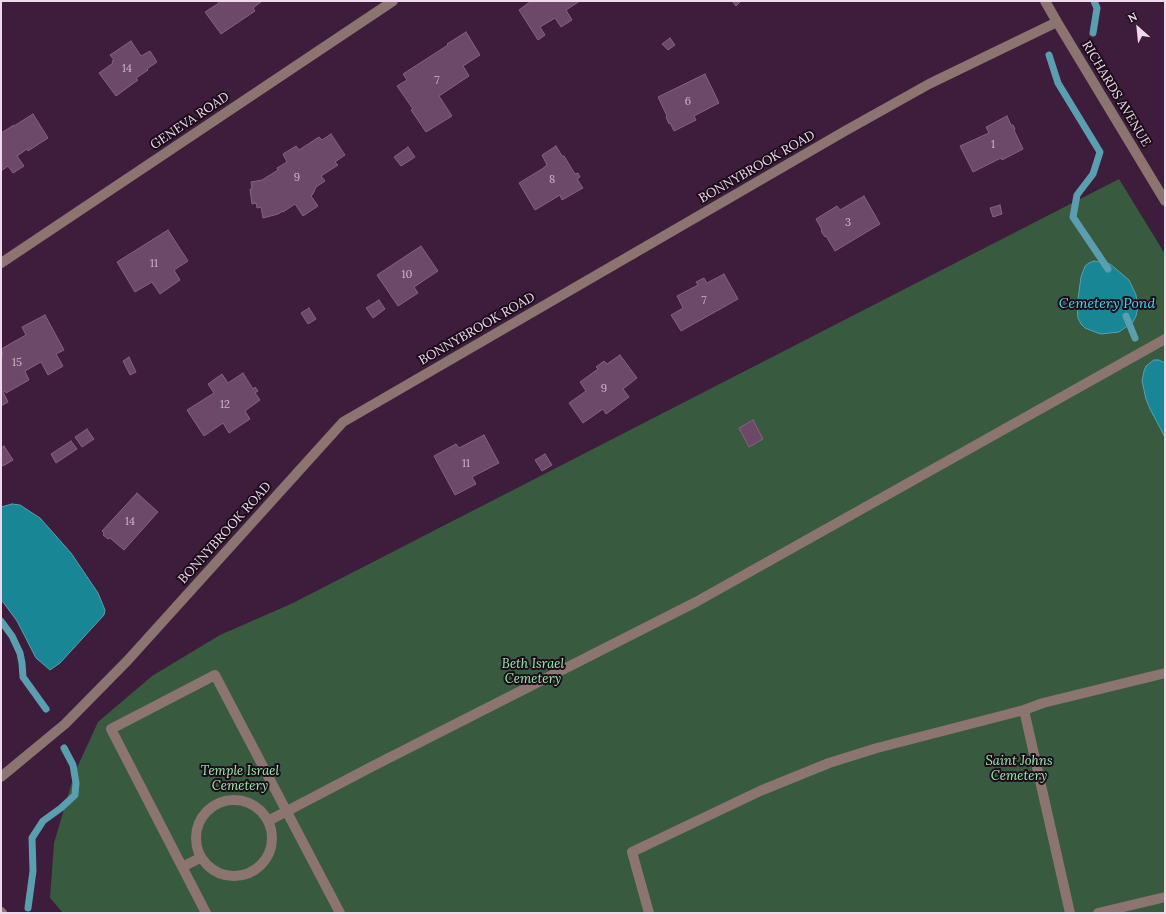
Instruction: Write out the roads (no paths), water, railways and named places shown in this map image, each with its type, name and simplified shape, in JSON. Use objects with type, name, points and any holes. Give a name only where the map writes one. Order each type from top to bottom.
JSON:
[{"type":"street","name":"GENEVA ROAD","points":[[1,263],[393,1]]},
{"type":"street","name":"RICHARDS AVENUE","points":[[1045,1],[1165,201]]},
{"type":"street","name":"BONNYBROOK ROAD","points":[[1,777],[65,724],[128,660],[343,422],[845,131],[929,84],[1057,22]]},
{"type":"street","points":[[268,821],[696,602],[1165,339]]},
{"type":"street","points":[[649,913],[632,852],[760,791],[830,763],[878,748],[1165,673]]},
{"type":"street","points":[[206,913],[112,729],[215,675],[340,913]]},
{"type":"street","points":[[1024,710],[1070,913]]},
{"type":"street","points":[[243,800],[262,812],[268,821],[272,832],[272,844],[268,856],[261,865],[252,872],[241,876],[229,876],[217,873],[208,867],[200,858],[196,847],[195,836],[197,825],[202,815],[211,807],[221,802],[243,800]]},
{"type":"street","points":[[182,867],[200,858]]},
{"type":"street","points":[[1098,913],[1165,897]]},
{"type":"water","name":"Cemetery Pond","points":[[1094,261],[1110,264],[1129,280],[1136,295],[1138,306],[1136,316],[1133,322],[1119,332],[1101,334],[1095,332],[1085,328],[1078,318],[1077,306],[1081,277],[1085,266]]},
{"type":"water","points":[[1154,360],[1159,360],[1165,363],[1165,437],[1150,409],[1142,381],[1146,366]]},
{"type":"water","points":[[12,504],[20,505],[40,518],[71,553],[98,593],[105,610],[104,615],[60,663],[50,670],[36,658],[17,621],[1,601],[1,507]]},
{"type":"waterway","points":[[1093,33],[1097,8],[1094,1]]},
{"type":"waterway","points":[[1049,55],[1058,83],[1100,152],[1093,174],[1077,195],[1073,217],[1108,269]]},
{"type":"waterway","points":[[1126,316],[1135,338]]},
{"type":"waterway","points":[[1,621],[12,636],[20,653],[23,677],[46,709]]},
{"type":"waterway","points":[[28,908],[33,871],[32,838],[43,821],[61,808],[75,795],[76,783],[73,765],[64,748]]},
{"type":"park label","name":"Beth Israel Cemetery","points":[[533,672]]},
{"type":"park label","name":"Saint Johns Cemetery","points":[[1019,768]]},
{"type":"park label","name":"Temple Israel Cemetery","points":[[240,778]]}]
